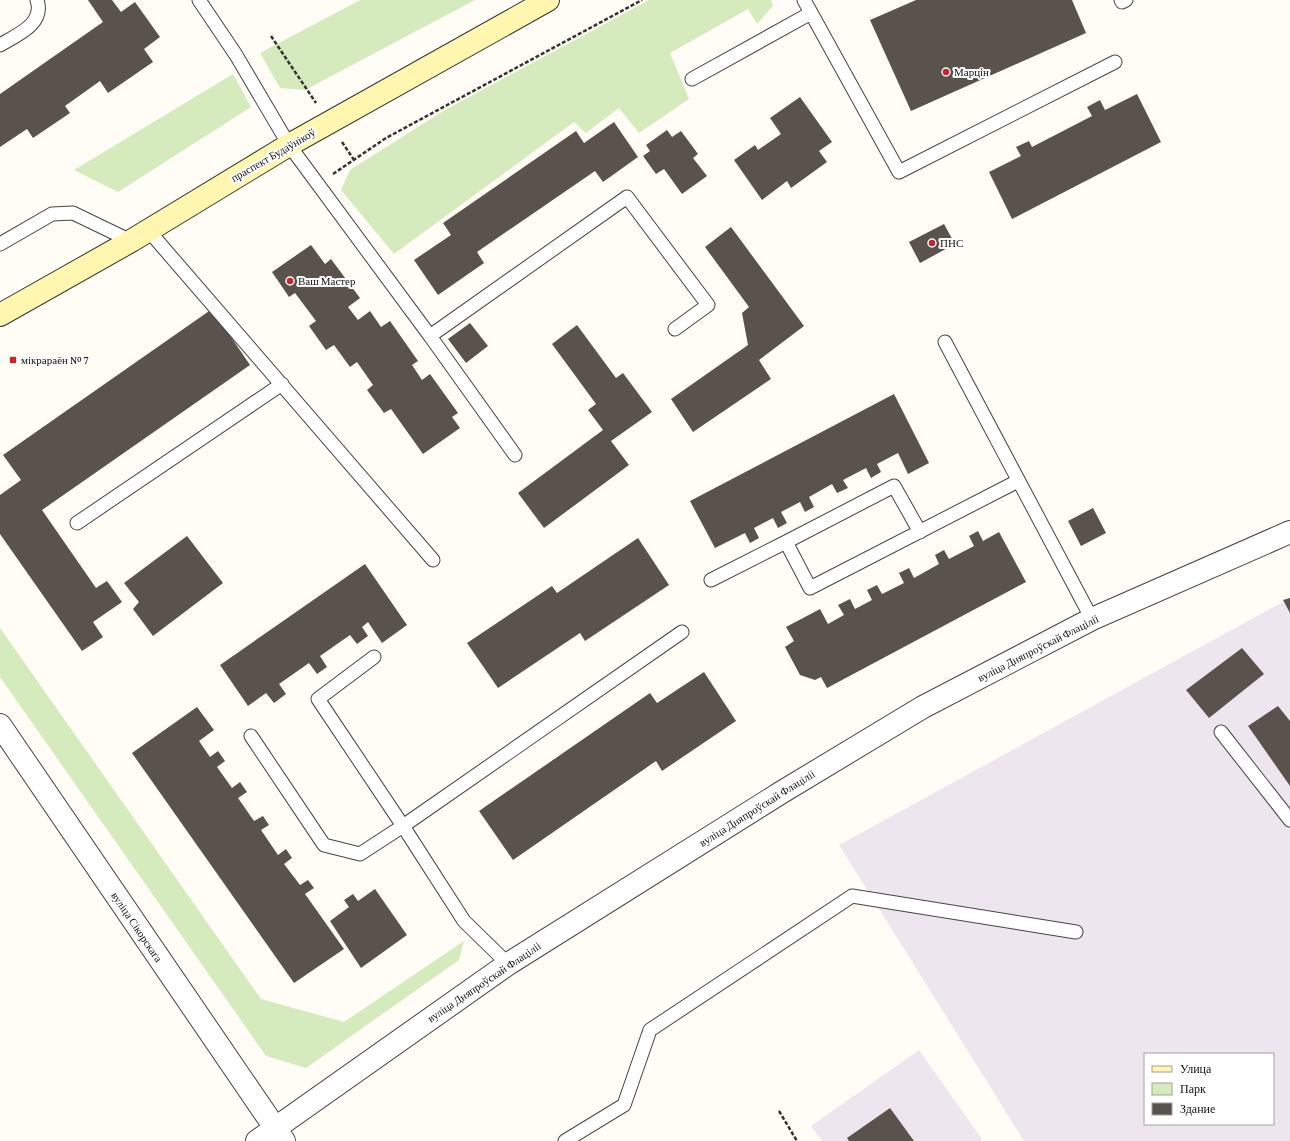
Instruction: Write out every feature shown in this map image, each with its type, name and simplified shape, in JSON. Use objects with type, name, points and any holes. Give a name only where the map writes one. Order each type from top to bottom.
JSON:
[{"type":"main road","name":"праспект Будаўнікоў","points":[[0,315],[139,235],[289,144],[548,0]]},
{"type":"street","name":"вуліца Дняпроўскай Флаціліі","points":[[257,1141],[280,1135],[508,964],[782,792],[923,707],[1092,619],[1290,532]]},
{"type":"street","name":"вуліца Сікорскага","points":[[0,725],[280,1135]]},
{"type":"lane","points":[[0,45],[31,26],[39,14],[37,0]]},
{"type":"lane","points":[[199,0],[236,55],[289,144],[515,455]]},
{"type":"lane","points":[[804,0],[899,172],[1115,62]]},
{"type":"lane","points":[[1121,0],[1122,2],[1126,0]]},
{"type":"lane","points":[[692,79],[811,13]]},
{"type":"lane","points":[[430,336],[627,197],[708,305],[675,329]]},
{"type":"lane","points":[[0,244],[52,214],[73,213],[139,235],[282,384],[433,560]]},
{"type":"lane","points":[[945,342],[1092,619]]},
{"type":"lane","points":[[77,522],[282,384]]},
{"type":"lane","points":[[786,542],[810,588],[1018,481]]},
{"type":"lane","points":[[711,580],[894,486],[920,532]]},
{"type":"lane","points":[[252,736],[324,845],[360,854],[404,826],[682,632]]},
{"type":"lane","points":[[374,657],[318,699],[404,826],[464,921],[508,964]]},
{"type":"lane","points":[[1221,732],[1290,820]]},
{"type":"lane","points":[[565,1141],[624,1106],[650,1030],[852,896],[1076,932]]},
{"type":"path","points":[[318,184],[386,138],[642,0]]},
{"type":"path","points":[[271,36],[354,160]]},
{"type":"path","points":[[779,1111],[797,1141]]},
{"type":"shaded area","points":[[1290,598],[1290,1141],[1024,1141],[839,845]]},
{"type":"shaded area","points":[[919,1050],[982,1139],[979,1141],[822,1141],[811,1126]]},
{"type":"green space","points":[[360,0],[475,0],[305,90],[280,88],[260,53]]},
{"type":"green space","points":[[649,0],[771,0],[773,6],[757,24],[748,9],[670,53],[689,99],[639,133],[619,108],[586,133],[574,122],[394,254],[341,190],[350,170],[443,111]]},
{"type":"green space","points":[[233,74],[251,107],[118,192],[74,170]]},
{"type":"green space","points":[[0,628],[261,999],[344,1022],[464,941],[459,960],[306,1068],[266,1056],[0,677]]},
{"type":"building","points":[[88,0],[112,0],[121,12],[135,2],[160,37],[144,49],[153,62],[108,93],[100,81],[65,106],[70,113],[33,138],[27,129],[0,147],[0,94],[103,22]]},
{"type":"building","name":"Марцін","points":[[916,0],[1072,0],[1086,33],[911,111],[870,20]]},
{"type":"building","points":[[1137,94],[1161,142],[1012,219],[989,172],[1021,156],[1016,147],[1029,141],[1032,147],[1092,116],[1087,107],[1100,100],[1105,110]]},
{"type":"building","points":[[800,97],[832,142],[819,151],[827,162],[791,188],[787,181],[762,200],[734,160],[755,145],[758,150],[781,134],[770,118]]},
{"type":"building","points":[[614,122],[638,157],[603,182],[595,171],[477,252],[484,263],[438,295],[414,260],[451,235],[443,223],[576,131],[584,143]]},
{"type":"building","points":[[667,130],[672,137],[681,131],[698,154],[693,158],[707,176],[682,194],[664,169],[656,174],[643,156],[650,151],[646,145]]},
{"type":"building","name":"ПНС","points":[[944,224],[955,244],[920,263],[909,242]]},
{"type":"building","points":[[731,227],[804,326],[759,360],[771,379],[693,432],[671,399],[748,345],[742,313],[749,307],[705,247]]},
{"type":"building","points":[[311,245],[325,264],[331,259],[360,298],[348,307],[358,320],[370,311],[381,327],[390,321],[418,361],[412,365],[422,380],[430,374],[458,413],[452,417],[460,428],[423,454],[391,409],[384,413],[367,390],[373,385],[357,362],[350,367],[334,345],[326,350],[309,326],[316,321],[295,293],[289,297],[272,272]]},
{"type":"building","points":[[212,309],[250,365],[42,510],[96,588],[107,581],[122,602],[93,622],[103,637],[82,651],[0,534],[0,495],[21,480],[3,455]]},
{"type":"building","points":[[470,323],[488,346],[466,363],[448,339]]},
{"type":"building","points":[[577,325],[616,378],[623,373],[652,412],[611,441],[629,465],[544,528],[518,493],[603,430],[588,410],[596,404],[552,344]]},
{"type":"building","points":[[894,394],[929,463],[908,474],[898,453],[877,464],[881,472],[871,478],[866,468],[843,480],[848,488],[837,493],[832,484],[809,497],[814,507],[805,512],[800,502],[781,512],[787,523],[778,528],[773,518],[754,528],[759,538],[750,543],[745,533],[715,548],[690,501]]},
{"type":"building","points":[[1093,508],[1106,533],[1081,546],[1068,521]]},
{"type":"building","points":[[978,531],[983,541],[999,532],[1026,582],[827,688],[821,677],[815,680],[800,675],[785,647],[794,641],[786,627],[820,609],[828,624],[844,615],[838,605],[850,599],[855,609],[872,600],[867,590],[877,585],[882,594],[904,583],[899,573],[909,568],[914,578],[939,564],[935,555],[944,550],[949,559],[974,546],[969,536]]},
{"type":"building","points":[[187,536],[223,583],[153,636],[133,609],[139,602],[124,583]]},
{"type":"building","points":[[638,538],[669,585],[585,641],[580,633],[498,688],[467,643],[552,586],[557,593]]},
{"type":"building","points":[[365,564],[407,625],[382,643],[368,622],[362,627],[368,636],[357,644],[350,635],[320,656],[327,667],[317,674],[309,663],[279,684],[286,694],[274,703],[266,693],[248,706],[220,665]]},
{"type":"building","points":[[1290,598],[1290,613],[1283,600]]},
{"type":"building","points":[[1242,648],[1264,674],[1209,718],[1186,690]]},
{"type":"building","points":[[704,672],[736,721],[662,771],[656,761],[513,860],[479,811],[650,693],[657,703]]},
{"type":"building","points":[[1278,706],[1290,721],[1290,786],[1248,726]]},
{"type":"building","points":[[197,707],[214,730],[199,741],[210,757],[218,751],[225,761],[217,767],[232,788],[240,782],[247,792],[238,798],[254,821],[263,816],[269,825],[261,830],[278,855],[286,849],[292,858],[284,864],[300,885],[308,880],[314,888],[305,894],[344,949],[294,983],[132,753]]},
{"type":"building","points":[[375,889],[407,935],[361,968],[330,921],[349,907],[344,900],[353,894],[358,901]]},
{"type":"building","points":[[890,1108],[914,1141],[849,1141],[847,1138]]},
{"type":"place","name":"Марцін","points":[[946,72]]},
{"type":"place","name":"ПНС","points":[[932,243]]},
{"type":"place","name":"Ваш Мастер","points":[[290,281]]},
{"type":"place","name":"мікрараён № 7","points":[[13,360]]}]
